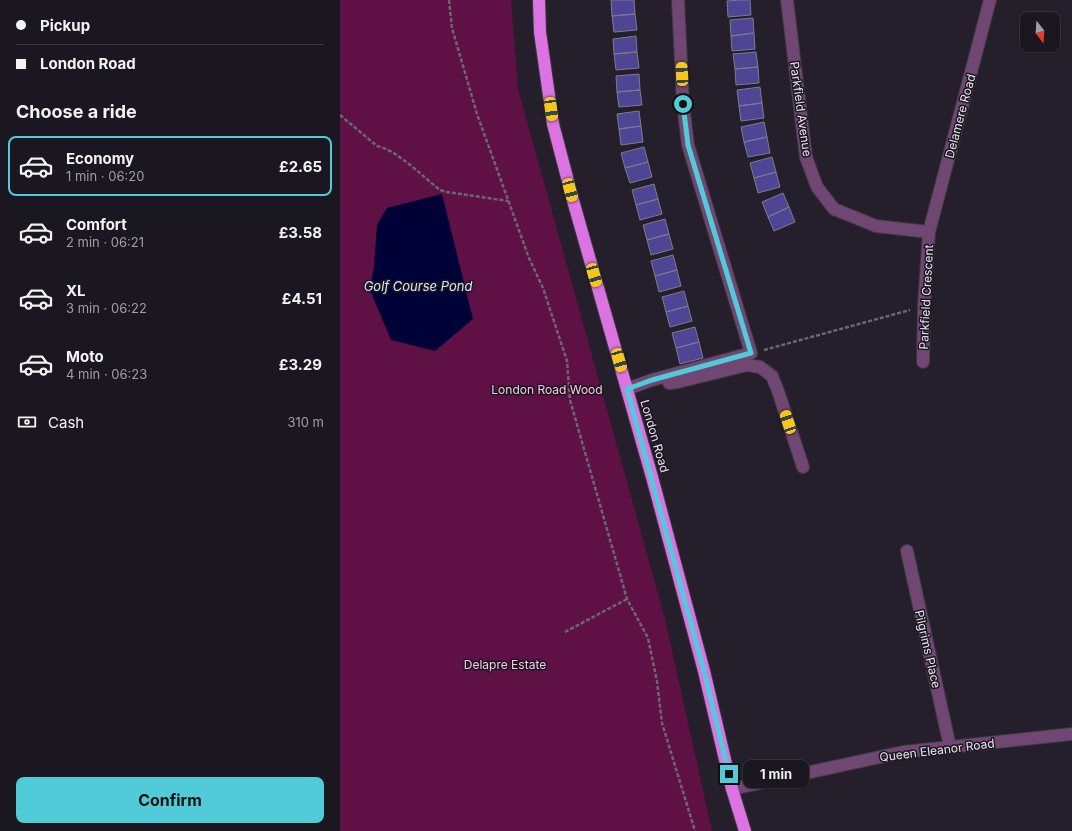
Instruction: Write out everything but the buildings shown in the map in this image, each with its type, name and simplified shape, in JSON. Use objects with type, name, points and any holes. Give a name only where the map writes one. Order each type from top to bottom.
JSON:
[{"type":"highway","name":"London Road","points":[[539,0],[540,32],[553,124],[704,671],[732,789],[745,831]]},
{"type":"street","points":[[627,389],[652,380],[751,353],[688,145],[683,104],[678,0]]},
{"type":"street","name":"Parkfield Avenue","points":[[787,0],[806,156],[817,187],[834,209],[841,212],[876,226],[929,232]]},
{"type":"street","name":"Delamere Road","points":[[929,232],[990,0]]},
{"type":"street","name":"Parkfield Crescent","points":[[923,362],[924,306],[929,232]]},
{"type":"street","points":[[652,380],[666,383],[678,382],[747,365],[760,367],[772,376],[803,467]]},
{"type":"street","name":"Pilgrims Place","points":[[907,551],[950,747]]},
{"type":"street","name":"Queen Eleanor Road","points":[[732,789],[903,752],[1072,734]]},
{"type":"path","points":[[450,0],[452,28],[477,114],[529,258],[543,288],[567,361],[570,400],[627,599],[648,638],[658,681],[662,723],[695,831]]},
{"type":"path","points":[[340,115],[377,146],[384,148],[401,158],[440,190],[508,201]]},
{"type":"path","points":[[751,353],[924,306]]},
{"type":"path","points":[[565,632],[627,599]]},
{"type":"green space","name":"Delapre Estate","points":[[340,0],[511,0],[518,89],[665,619],[712,831],[340,831]]},
{"type":"water","name":"Golf Course Pond","points":[[442,194],[473,319],[435,351],[391,340],[370,290],[374,266],[377,225],[387,208]]},
{"type":"route","points":[[683,104],[688,145],[751,353],[652,380],[627,389],[704,671],[729,774]]},
{"type":"park label","name":"London Road Wood","points":[[547,389]]}]
